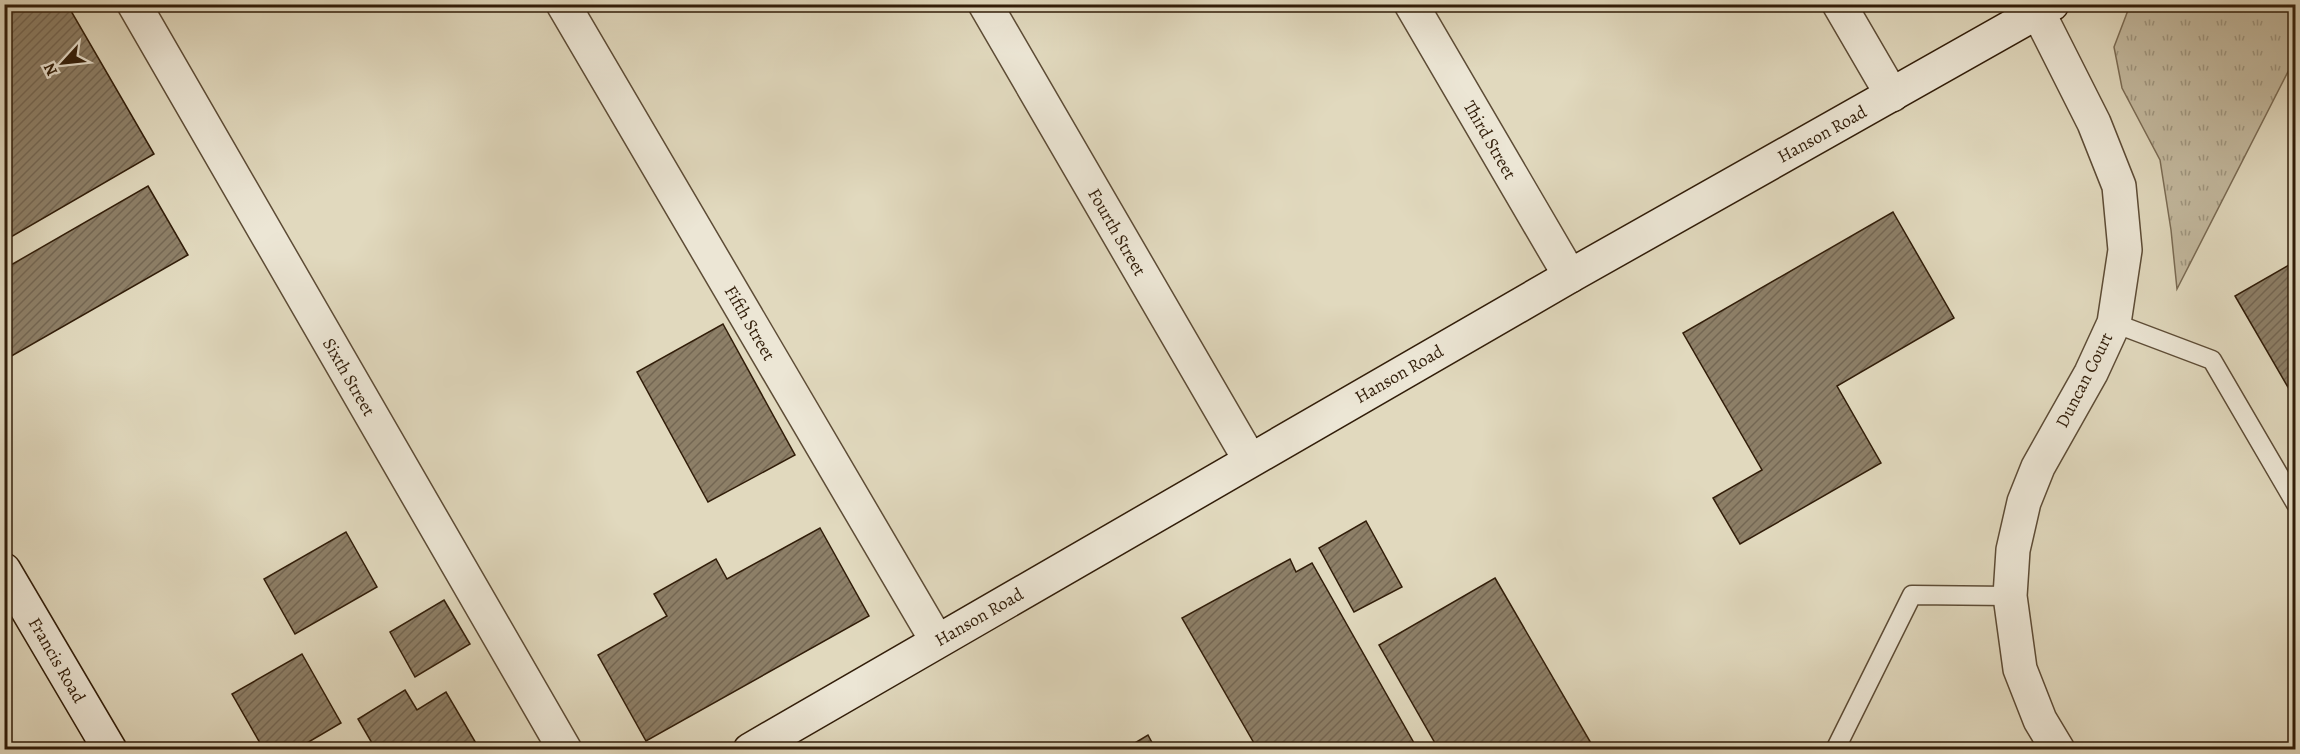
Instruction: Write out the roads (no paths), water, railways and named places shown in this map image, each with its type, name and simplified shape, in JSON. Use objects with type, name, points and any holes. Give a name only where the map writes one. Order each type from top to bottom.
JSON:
[{"type":"street","name":"Sixth Street","points":[[134,4],[565,750]]},
{"type":"street","name":"Fifth Street","points":[[563,4],[937,641]]},
{"type":"street","name":"Fourth Street","points":[[985,4],[1250,460]]},
{"type":"street","name":"Third Street","points":[[1411,4],[1569,276]]},
{"type":"street","points":[[1839,4],[1892,95]]},
{"type":"street","name":"Hanson Road","points":[[750,750],[1569,276],[2045,8]]},
{"type":"street","name":"Duncan Court","points":[[2045,8],[2119,186],[2126,250],[2114,323],[2091,373],[2038,466],[2024,502],[2013,550],[2010,596],[2020,669],[2040,720],[2058,750]]},
{"type":"street","name":"Francis Road","points":[[4,570],[110,750]]},
{"type":"lane","points":[[2114,323],[2212,360],[2295,504]]},
{"type":"lane","points":[[1835,750],[1912,595],[2010,596]]}]
